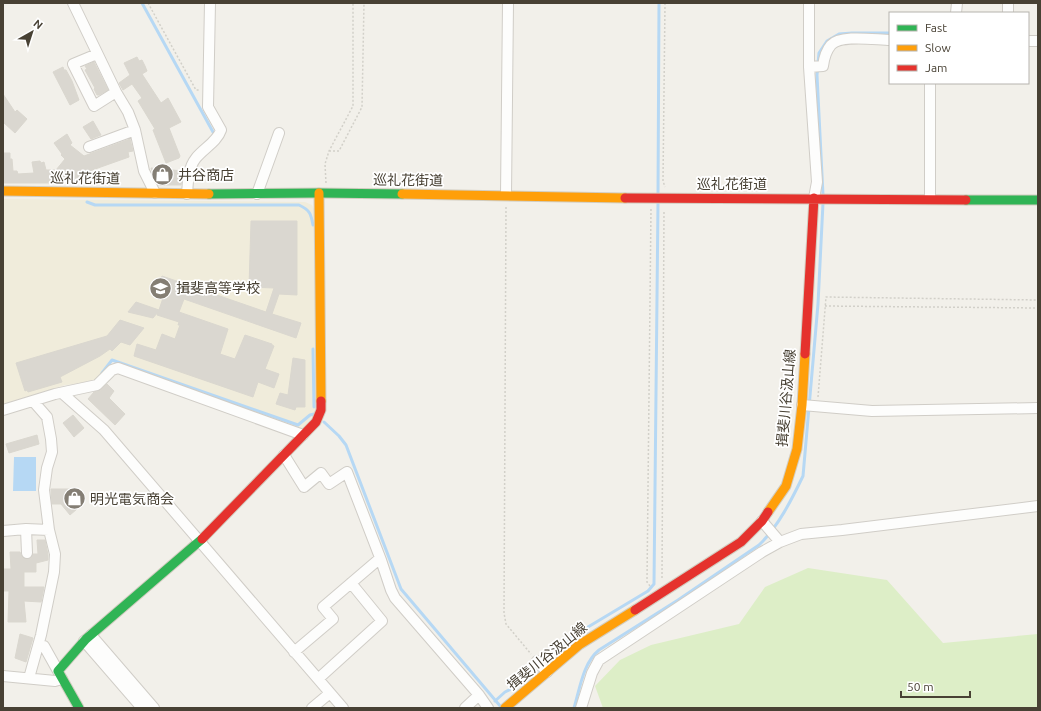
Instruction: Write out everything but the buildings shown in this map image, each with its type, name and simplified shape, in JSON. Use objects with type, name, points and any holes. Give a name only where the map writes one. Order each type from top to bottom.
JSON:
[{"type":"street","points":[[73,3],[116,92],[128,112],[135,130],[144,171],[155,193]]},
{"type":"street","points":[[188,194],[189,172],[196,158],[219,136],[221,130],[208,107],[210,3]]},
{"type":"street","points":[[506,195],[508,3]]},
{"type":"street","points":[[809,3],[809,67],[817,182],[814,198],[1038,200]]},
{"type":"street","points":[[809,67],[823,66],[825,54],[832,44],[846,39],[889,40]]},
{"type":"street","points":[[97,54],[73,64],[94,106],[116,92]]},
{"type":"street","points":[[930,84],[930,199]]},
{"type":"street","points":[[89,147],[135,130]]},
{"type":"street","points":[[257,194],[279,133]]},
{"type":"street","name":"巡礼花街道","points":[[3,191],[188,194],[323,193],[652,198],[814,198]]},
{"type":"street","points":[[3,676],[55,680],[87,638],[200,541],[316,422],[321,410],[323,193]]},
{"type":"street","name":"揖斐川谷汲山線","points":[[505,708],[579,645],[741,542],[762,521],[786,486],[797,449],[802,405],[814,198]]},
{"type":"street","points":[[3,410],[62,393],[97,385],[112,370],[118,368],[303,434]]},
{"type":"street","points":[[62,393],[104,430],[343,708]]},
{"type":"street","points":[[29,678],[41,635],[54,572],[55,554],[49,530],[44,490],[47,468],[52,452],[51,439],[47,417],[33,401]]},
{"type":"street","points":[[802,405],[872,411],[1038,408]]},
{"type":"street","points":[[284,455],[304,487],[321,473],[329,484],[347,472],[395,598],[480,695],[488,708]]},
{"type":"street","points":[[581,708],[592,673],[599,660],[762,552],[780,542],[802,534],[1038,506]]},
{"type":"street","points":[[762,521],[780,542]]},
{"type":"street","points":[[26,530],[27,553]]},
{"type":"street","points":[[3,532],[49,530]]},
{"type":"street","points":[[294,652],[333,619],[323,607],[378,560],[381,560]]},
{"type":"street","points":[[318,679],[382,621],[352,583]]},
{"type":"street","points":[[87,638],[142,708]]},
{"type":"street","points":[[87,638],[154,708]]},
{"type":"street","points":[[44,646],[79,708]]},
{"type":"street","points":[[537,661],[547,672]]},
{"type":"street","points":[[312,708],[330,693]]},
{"type":"street","points":[[465,708],[480,695]]},
{"type":"path","points":[[148,3],[196,90],[208,87]]},
{"type":"path","points":[[323,193],[325,164],[329,151],[353,106],[353,3]]},
{"type":"path","points":[[329,151],[339,151],[362,107],[364,3]]},
{"type":"path","points":[[652,198],[647,582],[660,594],[662,588],[664,209],[666,197],[663,181],[665,3]]},
{"type":"path","points":[[506,195],[504,613],[506,624],[537,661]]},
{"type":"path","points":[[817,406],[826,297],[1038,300]]},
{"type":"path","points":[[825,306],[1038,308]]},
{"type":"shaded area","name":"揖斐高等学校","points":[[3,199],[305,202],[312,205],[317,215],[319,406],[303,429],[116,360],[111,363],[93,382],[65,385],[3,405]]},
{"type":"green space","points":[[808,568],[887,580],[943,643],[1038,634],[1038,708],[603,708],[595,686],[620,660],[651,645],[739,624],[765,587]]},
{"type":"water","points":[[14,457],[36,457],[36,491],[13,491]]},
{"type":"waterway","points":[[142,3],[213,132]]},
{"type":"waterway","points":[[658,195],[659,3]]},
{"type":"waterway","points":[[823,195],[817,75],[819,53],[827,41],[839,34],[889,33]]},
{"type":"waterway","points":[[193,178],[196,166]]},
{"type":"waterway","points":[[87,202],[95,205],[299,205],[306,209],[309,213],[312,218],[313,225]]},
{"type":"waterway","points":[[495,701],[505,692],[513,688],[573,636],[648,591],[654,584],[658,203]]},
{"type":"waterway","points":[[574,708],[580,684],[589,662],[599,650],[678,600],[759,545],[772,530],[799,485],[803,476],[818,304],[823,203]]},
{"type":"waterway","points":[[313,349],[314,407]]},
{"type":"waterway","points":[[102,373],[112,360],[298,425],[310,415],[314,414]]},
{"type":"waterway","points":[[324,422],[346,445],[401,589],[501,707]]},
{"type":"traffic: fast","points":[[209,194],[402,194]]},
{"type":"traffic: fast","points":[[966,200],[1038,200]]},
{"type":"traffic: fast","points":[[79,708],[58,671],[86,639],[202,539]]},
{"type":"traffic: slow","points":[[3,191],[209,194]]},
{"type":"traffic: slow","points":[[319,193],[321,401]]},
{"type":"traffic: slow","points":[[402,194],[625,198]]},
{"type":"traffic: slow","points":[[768,512],[786,486],[797,449],[802,405],[805,354]]},
{"type":"traffic: slow","points":[[505,708],[579,645],[635,610]]},
{"type":"traffic: jam","points":[[625,198],[966,200]]},
{"type":"traffic: jam","points":[[805,354],[814,198]]},
{"type":"traffic: jam","points":[[202,539],[316,422],[321,410],[321,401]]},
{"type":"traffic: jam","points":[[635,610],[741,542],[762,521],[768,512]]},
{"type":"place","name":"井谷商店","points":[[162,175]]},
{"type":"place","name":"揖斐高等学校","points":[[160,288]]},
{"type":"place","name":"明光電気商会","points":[[74,499]]}]
